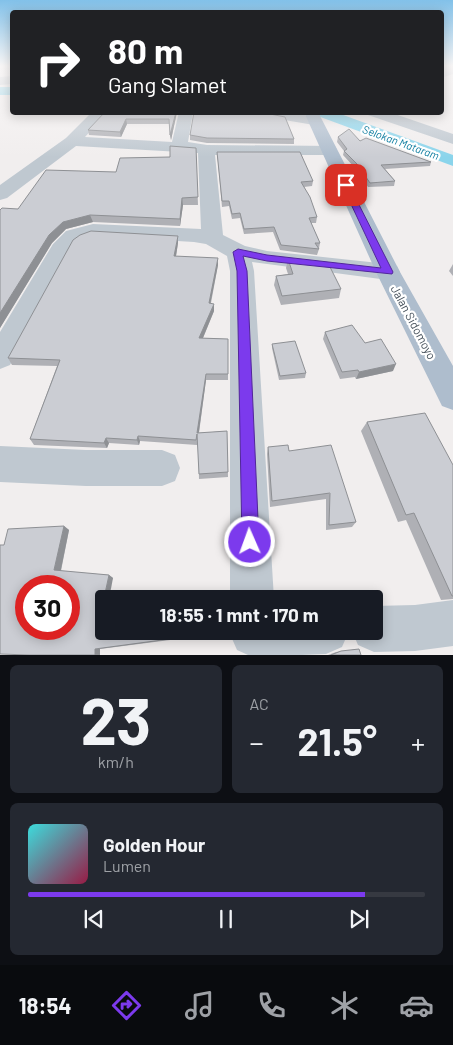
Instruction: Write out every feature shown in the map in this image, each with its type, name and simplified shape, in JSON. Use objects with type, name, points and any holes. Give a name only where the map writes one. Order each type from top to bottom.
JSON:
[{"type":"main road","name":"Jalan Sidomoyo","points":[[313,116],[388,272],[453,396]]},
{"type":"street","points":[[0,194],[72,141],[98,115]]},
{"type":"street","points":[[179,148],[185,115]]},
{"type":"street","points":[[300,115],[313,116]]},
{"type":"street","points":[[381,115],[453,139]]},
{"type":"street","points":[[72,141],[200,148],[206,150],[328,150]]},
{"type":"street","points":[[206,150],[225,245],[242,271],[252,590]]},
{"type":"street","points":[[0,357],[69,237],[78,232],[93,230],[181,234],[267,258],[388,272]]},
{"type":"street","points":[[0,464],[86,468],[162,468]]},
{"type":"street","points":[[383,629],[415,628],[453,623]]},
{"type":"building","points":[[102,115],[175,115],[170,135],[169,119],[126,119],[120,132],[88,130]]},
{"type":"building","points":[[193,115],[275,115],[285,117],[294,139],[207,138],[190,135]]},
{"type":"building","points":[[349,129],[360,141],[366,138],[431,162],[381,165],[395,181],[370,183],[357,164],[344,151],[347,149],[338,137]]},
{"type":"building","points":[[170,146],[196,148],[198,197],[182,198],[180,219],[90,215],[63,222],[49,235],[0,313],[0,210],[2,208],[18,209],[46,170],[116,172],[120,158],[170,157]]},
{"type":"building","points":[[217,152],[300,152],[313,181],[301,182],[310,197],[317,217],[309,218],[320,243],[315,243],[319,249],[281,245],[274,227],[244,229],[240,213],[232,214],[229,201],[222,201]]},
{"type":"building","points":[[91,231],[178,236],[174,256],[218,258],[209,303],[214,304],[199,338],[228,339],[228,374],[206,374],[197,433],[227,431],[228,472],[199,474],[197,434],[196,440],[138,436],[137,440],[106,438],[104,443],[30,439],[60,360],[8,358],[73,240]]},
{"type":"building","points":[[288,259],[329,265],[341,289],[282,296],[276,276],[293,274]]},
{"type":"building","points":[[352,325],[365,343],[381,339],[396,364],[359,372],[358,370],[342,372],[325,332]]},
{"type":"building","points":[[295,341],[306,373],[280,376],[272,344]]},
{"type":"building","points":[[425,413],[453,465],[453,596],[414,513],[406,515],[367,422]]},
{"type":"building","points":[[288,445],[289,451],[331,445],[356,522],[329,525],[330,493],[272,501],[268,447]]},
{"type":"building","points":[[64,526],[54,570],[109,575],[106,590],[95,590],[95,640],[162,640],[95,649],[95,655],[0,654],[0,545],[4,545],[8,529]]},
{"type":"building","points":[[359,649],[361,655],[331,655],[341,651]]},
{"type":"waterway","name":"Selokan Mataram","points":[[328,115],[453,161]]},
{"type":"route","points":[[250,542],[242,271],[238,252],[267,258],[388,272],[346,185]]}]
